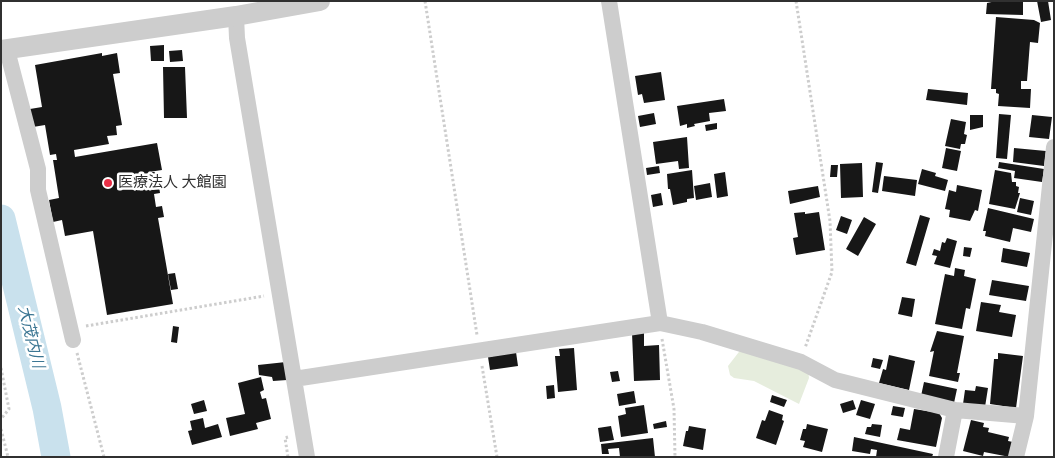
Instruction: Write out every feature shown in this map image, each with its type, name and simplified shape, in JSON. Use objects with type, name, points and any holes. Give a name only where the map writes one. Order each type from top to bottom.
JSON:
[{"type":"street","points":[[72,334],[38,190],[38,169],[4,50],[234,9],[320,1]]},
{"type":"street","points":[[610,1],[660,324]]},
{"type":"street","points":[[234,9],[237,38],[307,457]]},
{"type":"street","points":[[1016,457],[1026,416],[1054,147]]},
{"type":"street","points":[[294,379],[660,324],[702,332],[801,362],[835,380],[955,410],[1026,416]]},
{"type":"street","points":[[946,457],[955,410]]},
{"type":"path","points":[[425,1],[497,457]]},
{"type":"path","points":[[796,1],[830,221],[832,272],[801,362]]},
{"type":"path","points":[[104,457],[72,334],[280,293]]},
{"type":"path","points":[[660,324],[674,409],[675,457]]},
{"type":"path","points":[[1,368],[9,409],[1,419]]},
{"type":"path","points":[[1,428],[8,457]]},
{"type":"green space","points":[[742,348],[808,369],[809,378],[799,404],[754,381],[734,378],[730,375],[728,366]]},
{"type":"building","points":[[1023,1],[1023,15],[986,14],[987,3]]},
{"type":"building","points":[[1037,1],[1048,1],[1051,20],[1041,22]]},
{"type":"building","points":[[996,17],[1034,20],[1040,23],[1038,43],[1030,42],[1027,81],[1021,81],[1021,89],[1031,89],[1030,108],[998,106],[999,94],[996,93],[996,89],[991,89]]},
{"type":"building","points":[[164,45],[164,61],[151,61],[150,46]]},
{"type":"building","points":[[182,50],[183,61],[170,62],[169,51]]},
{"type":"building","name":"医療法人 大館園","points":[[102,53],[102,56],[117,53],[120,73],[113,74],[122,125],[116,126],[117,135],[107,136],[109,144],[74,150],[75,157],[157,143],[162,170],[149,172],[157,172],[160,193],[154,194],[156,207],[162,206],[164,217],[158,218],[173,304],[107,315],[93,231],[65,236],[62,220],[53,222],[49,200],[59,198],[53,160],[57,160],[56,154],[50,155],[45,125],[33,127],[30,109],[42,107],[35,65]]},
{"type":"building","points":[[163,67],[185,67],[187,118],[164,118]]},
{"type":"building","points":[[661,72],[665,100],[644,103],[642,94],[638,95],[635,76]]},
{"type":"building","points":[[928,89],[968,93],[967,105],[926,100]]},
{"type":"building","points":[[724,99],[726,111],[709,113],[710,121],[694,124],[695,126],[687,128],[687,124],[680,126],[677,106]]},
{"type":"building","points":[[654,113],[656,124],[640,127],[638,116]]},
{"type":"building","points":[[999,114],[1011,115],[1007,159],[996,158]]},
{"type":"building","points":[[970,115],[983,115],[983,127],[970,130]]},
{"type":"building","points":[[1032,115],[1052,117],[1049,139],[1029,137]]},
{"type":"building","points":[[951,119],[966,122],[964,134],[967,135],[965,144],[961,144],[960,149],[945,146]]},
{"type":"building","points":[[717,123],[717,129],[706,131],[705,125]]},
{"type":"building","points":[[687,137],[689,168],[679,169],[678,161],[656,164],[653,142]]},
{"type":"building","points":[[946,148],[961,151],[957,171],[942,168]]},
{"type":"building","points":[[1014,148],[1046,151],[1044,166],[1013,162]]},
{"type":"building","points":[[876,162],[883,163],[878,193],[872,192]]},
{"type":"building","points":[[999,162],[1044,169],[1042,182],[1014,178],[1015,171],[998,168]]},
{"type":"building","points":[[862,163],[863,197],[841,198],[840,164]]},
{"type":"building","points":[[831,165],[838,165],[837,177],[830,177]]},
{"type":"building","points":[[659,166],[660,173],[647,175],[646,168]]},
{"type":"building","points":[[922,169],[936,173],[935,176],[948,180],[945,191],[918,184]]},
{"type":"building","points":[[692,170],[694,198],[687,199],[687,202],[673,205],[670,189],[668,189],[667,174]]},
{"type":"building","points":[[995,170],[1011,173],[1012,182],[1016,182],[1016,186],[1019,187],[1018,193],[1020,193],[1015,209],[989,204]]},
{"type":"building","points":[[725,172],[728,196],[717,198],[714,174]]},
{"type":"building","points":[[884,176],[917,180],[915,196],[882,191]]},
{"type":"building","points":[[710,183],[712,197],[696,200],[694,186]]},
{"type":"building","points":[[957,185],[982,190],[978,211],[975,210],[970,221],[949,217],[950,210],[945,209],[949,190],[956,192]]},
{"type":"building","points":[[818,186],[820,197],[790,204],[788,191]]},
{"type":"building","points":[[661,193],[663,205],[653,207],[651,195]]},
{"type":"building","points":[[1020,198],[1034,201],[1031,215],[1017,212]]},
{"type":"building","points":[[988,208],[1034,219],[1031,232],[1013,228],[1010,242],[985,236],[986,231],[983,231]]},
{"type":"building","points":[[805,212],[805,214],[819,212],[825,250],[796,255],[793,238],[798,237],[794,213]]},
{"type":"building","points":[[920,215],[930,218],[916,266],[906,263]]},
{"type":"building","points":[[841,216],[852,220],[847,234],[836,230]]},
{"type":"building","points":[[864,217],[876,224],[858,256],[846,249]]},
{"type":"building","points":[[947,238],[957,241],[950,268],[934,264],[937,256],[932,255],[934,249],[940,251],[942,242],[945,243]]},
{"type":"building","points":[[964,247],[972,248],[970,257],[963,256]]},
{"type":"building","points":[[1003,248],[1030,253],[1027,267],[1001,262]]},
{"type":"building","points":[[955,268],[965,270],[964,276],[976,279],[970,309],[966,308],[962,329],[935,324],[945,274],[954,276]]},
{"type":"building","points":[[175,273],[178,289],[171,290],[168,274]]},
{"type":"building","points":[[992,280],[1029,286],[1026,301],[989,295]]},
{"type":"building","points":[[902,297],[915,299],[912,317],[898,314]]},
{"type":"building","points":[[981,302],[1001,305],[999,312],[1016,315],[1012,337],[976,331]]},
{"type":"building","points":[[173,326],[179,327],[177,343],[171,342]]},
{"type":"building","points":[[937,331],[964,336],[957,373],[960,373],[958,382],[929,376],[934,351],[930,352]]},
{"type":"building","points":[[632,333],[644,333],[644,346],[659,345],[660,380],[634,381]]},
{"type":"building","points":[[574,348],[577,390],[558,392],[555,356],[560,356],[559,349]]},
{"type":"building","points":[[516,352],[518,366],[490,370],[488,357]]},
{"type":"building","points":[[998,353],[1023,356],[1016,408],[990,404],[994,359],[998,359]]},
{"type":"building","points":[[889,355],[915,361],[909,390],[879,383],[883,369],[886,370]]},
{"type":"building","points":[[873,358],[883,360],[880,369],[871,367]]},
{"type":"building","points":[[286,362],[287,380],[273,381],[272,377],[259,375],[258,365]]},
{"type":"building","points":[[618,371],[620,381],[612,382],[610,372]]},
{"type":"building","points":[[261,377],[264,390],[260,392],[262,399],[266,398],[271,419],[256,423],[258,429],[230,436],[226,418],[245,414],[238,383]]},
{"type":"building","points":[[924,382],[957,389],[954,403],[921,396]]},
{"type":"building","points":[[554,385],[555,398],[547,399],[546,386]]},
{"type":"building","points":[[976,386],[988,388],[985,407],[963,404],[965,390],[975,391]]},
{"type":"building","points":[[634,391],[636,403],[619,406],[617,394]]},
{"type":"building","points":[[772,395],[787,400],[784,407],[770,402]]},
{"type":"building","points":[[204,400],[207,411],[194,414],[191,404]]},
{"type":"building","points":[[853,400],[856,409],[843,413],[840,404]]},
{"type":"building","points":[[861,400],[875,404],[870,419],[856,415]]},
{"type":"building","points":[[644,405],[648,433],[621,437],[618,416],[626,414],[625,408]]},
{"type":"building","points":[[893,406],[905,408],[903,417],[891,415]]},
{"type":"building","points":[[914,409],[939,413],[942,418],[936,447],[897,440],[900,428],[910,430]]},
{"type":"building","points":[[769,410],[783,415],[782,420],[784,421],[776,445],[756,438],[762,420],[765,421]]},
{"type":"building","points":[[203,418],[205,428],[218,424],[222,437],[192,445],[188,431],[192,430],[190,421]]},
{"type":"building","points":[[971,420],[984,423],[983,427],[989,428],[988,432],[1009,437],[1008,441],[1013,442],[1010,457],[984,452],[983,456],[963,451]]},
{"type":"building","points":[[666,421],[667,427],[654,429],[653,424]]},
{"type":"building","points":[[807,424],[828,429],[822,452],[803,447],[805,441],[800,440],[803,429],[806,429]]},
{"type":"building","points":[[872,424],[882,425],[880,437],[865,434],[867,427],[871,427]]},
{"type":"building","points":[[611,426],[614,440],[600,442],[598,428]]},
{"type":"building","points":[[689,426],[706,429],[703,450],[683,446]]},
{"type":"building","points":[[854,437],[933,454],[932,457],[876,457],[877,450],[871,449],[870,454],[852,451]]},
{"type":"building","points":[[653,438],[655,457],[620,457],[619,448],[608,449],[609,454],[602,454],[601,444]]},
{"type":"waterway","name":"大茂内川","points":[[1,219],[47,408],[56,457]]},
{"type":"place","name":"医療法人 大館園","points":[[108,183]]}]
